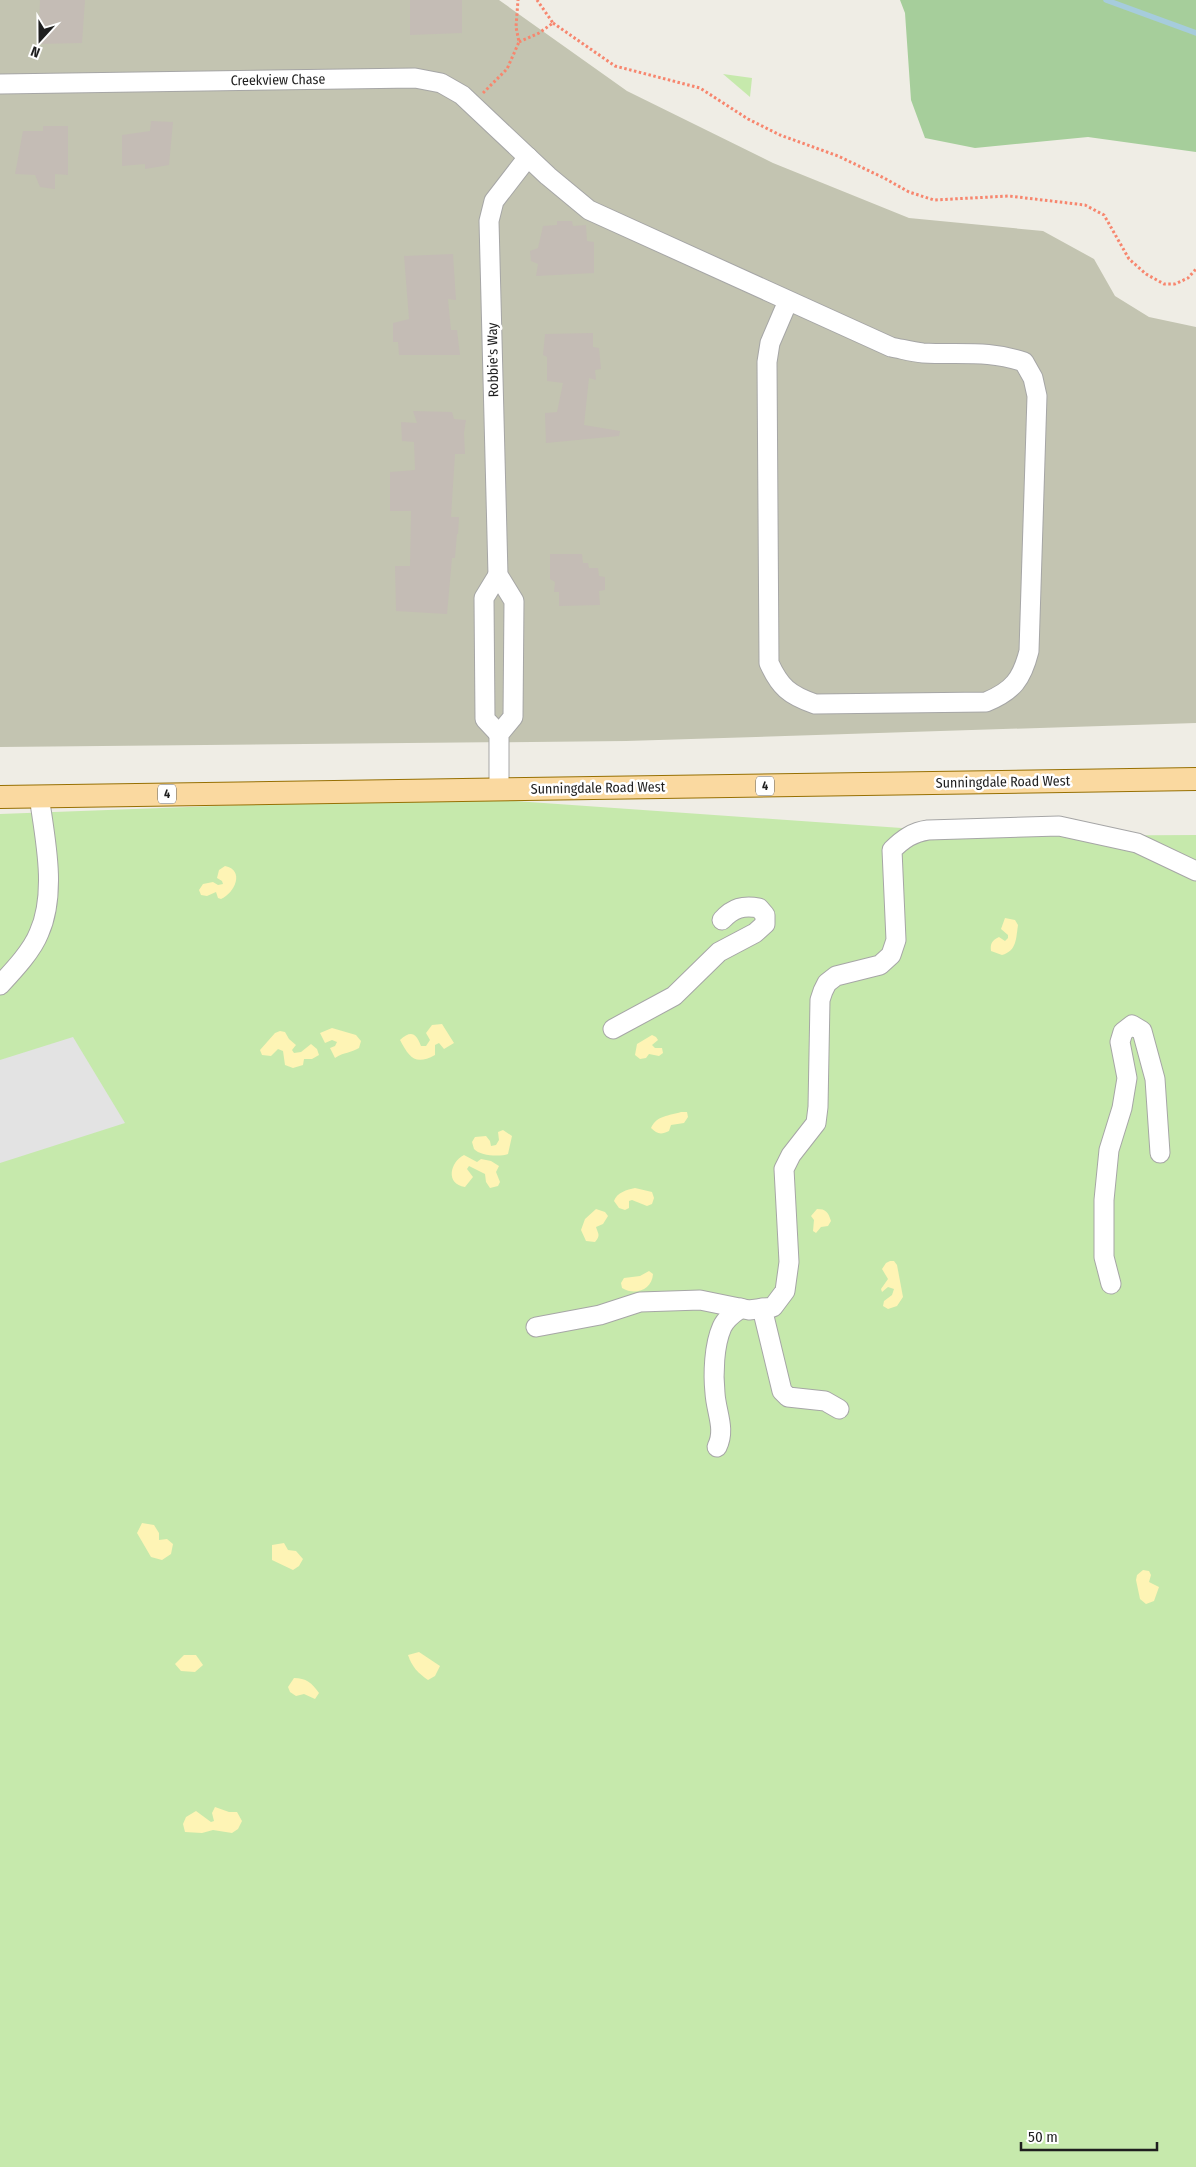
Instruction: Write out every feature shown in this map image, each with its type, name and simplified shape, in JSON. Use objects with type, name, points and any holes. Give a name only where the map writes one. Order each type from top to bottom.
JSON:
[{"type":"main road","name":"Sunningdale Road West","points":[[0,797],[1196,779]]},
{"type":"street","name":"Creekview Chase","points":[[0,84],[415,78],[441,83],[462,95],[548,176],[589,210],[891,347],[922,353],[989,353],[1024,362],[1033,378],[1037,396],[1029,652],[1025,669],[1016,684],[1002,696],[986,702],[815,704],[798,698],[785,689],[776,678],[769,663],[767,362],[770,342],[788,301]]},
{"type":"street","name":"Robbie's Way","points":[[498,575],[490,221],[494,202],[528,157]]},
{"type":"street","points":[[499,734],[485,719],[484,626],[484,598],[498,575],[514,601],[513,717],[499,734],[499,790]]},
{"type":"street","points":[[0,985],[39,933],[49,894],[39,796]]},
{"type":"street","points":[[536,1327],[600,1315],[640,1302],[700,1300],[741,1308],[772,1308],[785,1291],[789,1262],[784,1169],[790,1155],[816,1124],[820,1000],[827,983],[836,976],[880,965],[891,955],[896,940],[892,850],[903,839],[918,831],[1060,826],[1137,843],[1196,872]]},
{"type":"street","points":[[613,1029],[674,996],[718,952],[755,933],[765,924],[765,915],[759,908],[740,907],[731,911],[722,920]]},
{"type":"street","points":[[1111,1284],[1104,1257],[1104,1200],[1109,1150],[1122,1108],[1127,1078],[1120,1042],[1123,1032],[1132,1025],[1142,1031],[1155,1079],[1160,1153]]},
{"type":"street","points":[[717,1447],[721,1439],[715,1393],[719,1339],[722,1326],[728,1318],[741,1308]]},
{"type":"street","points":[[762,1308],[782,1391],[788,1398],[825,1401],[839,1409]]},
{"type":"path","points":[[472,104],[507,70],[519,42],[516,27],[518,0]]},
{"type":"path","points":[[537,0],[553,23],[615,66],[700,88],[748,119],[780,135],[838,156],[909,192],[934,200],[1009,196],[1085,205],[1104,215],[1129,259],[1146,274],[1164,284],[1175,284],[1188,278],[1196,269]]},
{"type":"path","points":[[519,42],[553,23]]},
{"type":"shaded area","points":[[0,0],[499,0],[627,91],[773,163],[909,218],[1043,231],[1094,259],[1115,296],[1149,317],[1196,327],[1196,723],[626,741],[0,747]]},
{"type":"shaded area","points":[[73,1037],[125,1123],[0,1163],[0,1060]]},
{"type":"green space","points":[[900,0],[1196,0],[1196,152],[1088,137],[975,148],[925,138],[911,100],[905,13]]},
{"type":"green space","points":[[723,74],[752,78],[750,97]]},
{"type":"green space","points":[[458,797],[1016,836],[1196,835],[1196,2167],[0,2167],[0,814]]},
{"type":"sand","points":[[225,866],[235,872],[236,877],[234,887],[230,892],[221,899],[218,898],[216,892],[207,896],[201,895],[199,890],[203,884],[213,882],[218,885],[223,884],[217,878],[219,870]]},
{"type":"sand","points":[[1005,918],[1015,920],[1018,925],[1013,947],[1002,955],[991,951],[991,946],[993,941],[999,937],[1005,941],[1008,938],[1008,935],[1001,929]]},
{"type":"sand","points":[[442,1024],[454,1043],[444,1049],[439,1043],[435,1045],[435,1055],[422,1060],[413,1058],[406,1051],[400,1040],[407,1035],[413,1034],[421,1046],[426,1046],[430,1040],[426,1033],[432,1025]]},
{"type":"sand","points":[[332,1028],[356,1035],[361,1041],[359,1048],[335,1058],[330,1048],[335,1046],[337,1042],[332,1040],[325,1043],[320,1033]]},
{"type":"sand","points":[[285,1032],[296,1045],[292,1050],[294,1053],[301,1052],[311,1044],[317,1049],[319,1055],[312,1059],[304,1059],[303,1065],[293,1068],[285,1065],[283,1051],[278,1049],[271,1056],[262,1055],[260,1050],[275,1033]]},
{"type":"sand","points":[[652,1035],[658,1040],[652,1045],[655,1048],[662,1048],[663,1053],[659,1056],[649,1054],[646,1058],[640,1059],[635,1055],[637,1044]]},
{"type":"sand","points":[[687,1112],[688,1117],[684,1123],[671,1125],[669,1131],[659,1133],[651,1128],[660,1118]]},
{"type":"sand","points":[[503,1130],[512,1136],[508,1154],[490,1155],[474,1149],[472,1142],[475,1137],[486,1136],[491,1146],[496,1145],[499,1140],[498,1132]]},
{"type":"sand","points":[[464,1155],[477,1162],[481,1159],[491,1161],[499,1166],[496,1172],[500,1182],[498,1186],[490,1188],[486,1182],[485,1174],[469,1166],[467,1169],[473,1177],[465,1187],[454,1182],[452,1177],[453,1167],[459,1158]]},
{"type":"sand","points":[[635,1188],[652,1192],[654,1198],[652,1204],[647,1206],[632,1200],[629,1201],[629,1208],[625,1210],[619,1208],[614,1201],[617,1195]]},
{"type":"sand","points":[[596,1209],[605,1212],[608,1216],[603,1224],[596,1227],[598,1233],[597,1240],[595,1242],[586,1241],[581,1230],[585,1219]]},
{"type":"sand","points":[[817,1209],[826,1212],[831,1221],[828,1226],[821,1227],[816,1233],[813,1231],[814,1220],[811,1216]]},
{"type":"sand","points":[[890,1261],[894,1261],[897,1265],[903,1297],[897,1306],[888,1309],[883,1306],[884,1301],[892,1295],[894,1289],[888,1287],[882,1292],[881,1289],[888,1279],[882,1269]]},
{"type":"sand","points":[[649,1271],[653,1274],[652,1280],[646,1288],[632,1291],[622,1288],[621,1283],[624,1278],[640,1276]]},
{"type":"sand","points":[[142,1523],[154,1525],[159,1533],[159,1540],[167,1539],[173,1544],[171,1554],[162,1560],[151,1557],[137,1533]]},
{"type":"sand","points":[[284,1543],[288,1550],[296,1551],[303,1559],[299,1566],[293,1570],[272,1560],[272,1545]]},
{"type":"sand","points":[[1143,1570],[1149,1571],[1151,1575],[1149,1582],[1159,1587],[1154,1601],[1146,1604],[1140,1599],[1136,1580],[1137,1575]]},
{"type":"sand","points":[[419,1652],[440,1666],[435,1676],[428,1680],[411,1663],[408,1655]]},
{"type":"sand","points":[[184,1655],[196,1655],[203,1665],[195,1672],[181,1671],[175,1664]]},
{"type":"sand","points":[[294,1678],[305,1680],[314,1686],[319,1693],[315,1699],[304,1694],[296,1696],[290,1692],[288,1687]]},
{"type":"sand","points":[[215,1807],[229,1812],[237,1812],[242,1821],[238,1829],[232,1833],[213,1830],[202,1833],[185,1832],[183,1824],[186,1817],[196,1811],[211,1822],[214,1821],[212,1813]]},
{"type":"building","points":[[40,0],[85,0],[82,43],[38,44]]},
{"type":"building","points":[[410,0],[462,0],[462,33],[410,35]]},
{"type":"building","points":[[151,121],[173,122],[169,165],[145,169],[145,164],[122,166],[122,135],[150,131]]},
{"type":"building","points":[[43,126],[68,126],[68,175],[55,174],[55,189],[40,187],[35,175],[15,174],[23,131],[43,131]]},
{"type":"building","points":[[557,221],[572,221],[573,226],[586,225],[587,241],[594,242],[594,273],[536,276],[538,264],[531,261],[530,251],[538,248],[543,226],[557,225]]},
{"type":"building","points":[[453,254],[456,300],[448,299],[451,330],[457,330],[460,355],[399,355],[398,342],[393,342],[393,323],[409,319],[404,256]]},
{"type":"building","points":[[593,333],[593,347],[599,348],[601,369],[595,370],[596,380],[589,378],[584,425],[620,431],[619,436],[546,443],[545,413],[557,412],[563,383],[547,381],[547,357],[543,355],[545,334]]},
{"type":"building","points":[[413,411],[452,412],[454,419],[466,420],[464,433],[465,454],[455,454],[451,517],[459,517],[455,558],[452,558],[447,614],[396,611],[395,566],[410,566],[411,511],[390,511],[390,472],[415,470],[414,442],[402,441],[401,422],[417,423]]},
{"type":"building","points":[[550,554],[582,554],[583,563],[588,563],[589,568],[598,568],[599,576],[605,577],[605,590],[599,591],[600,605],[559,606],[559,592],[554,592],[555,582],[550,579]]},
{"type":"waterway","points":[[1106,0],[1196,33]]}]
